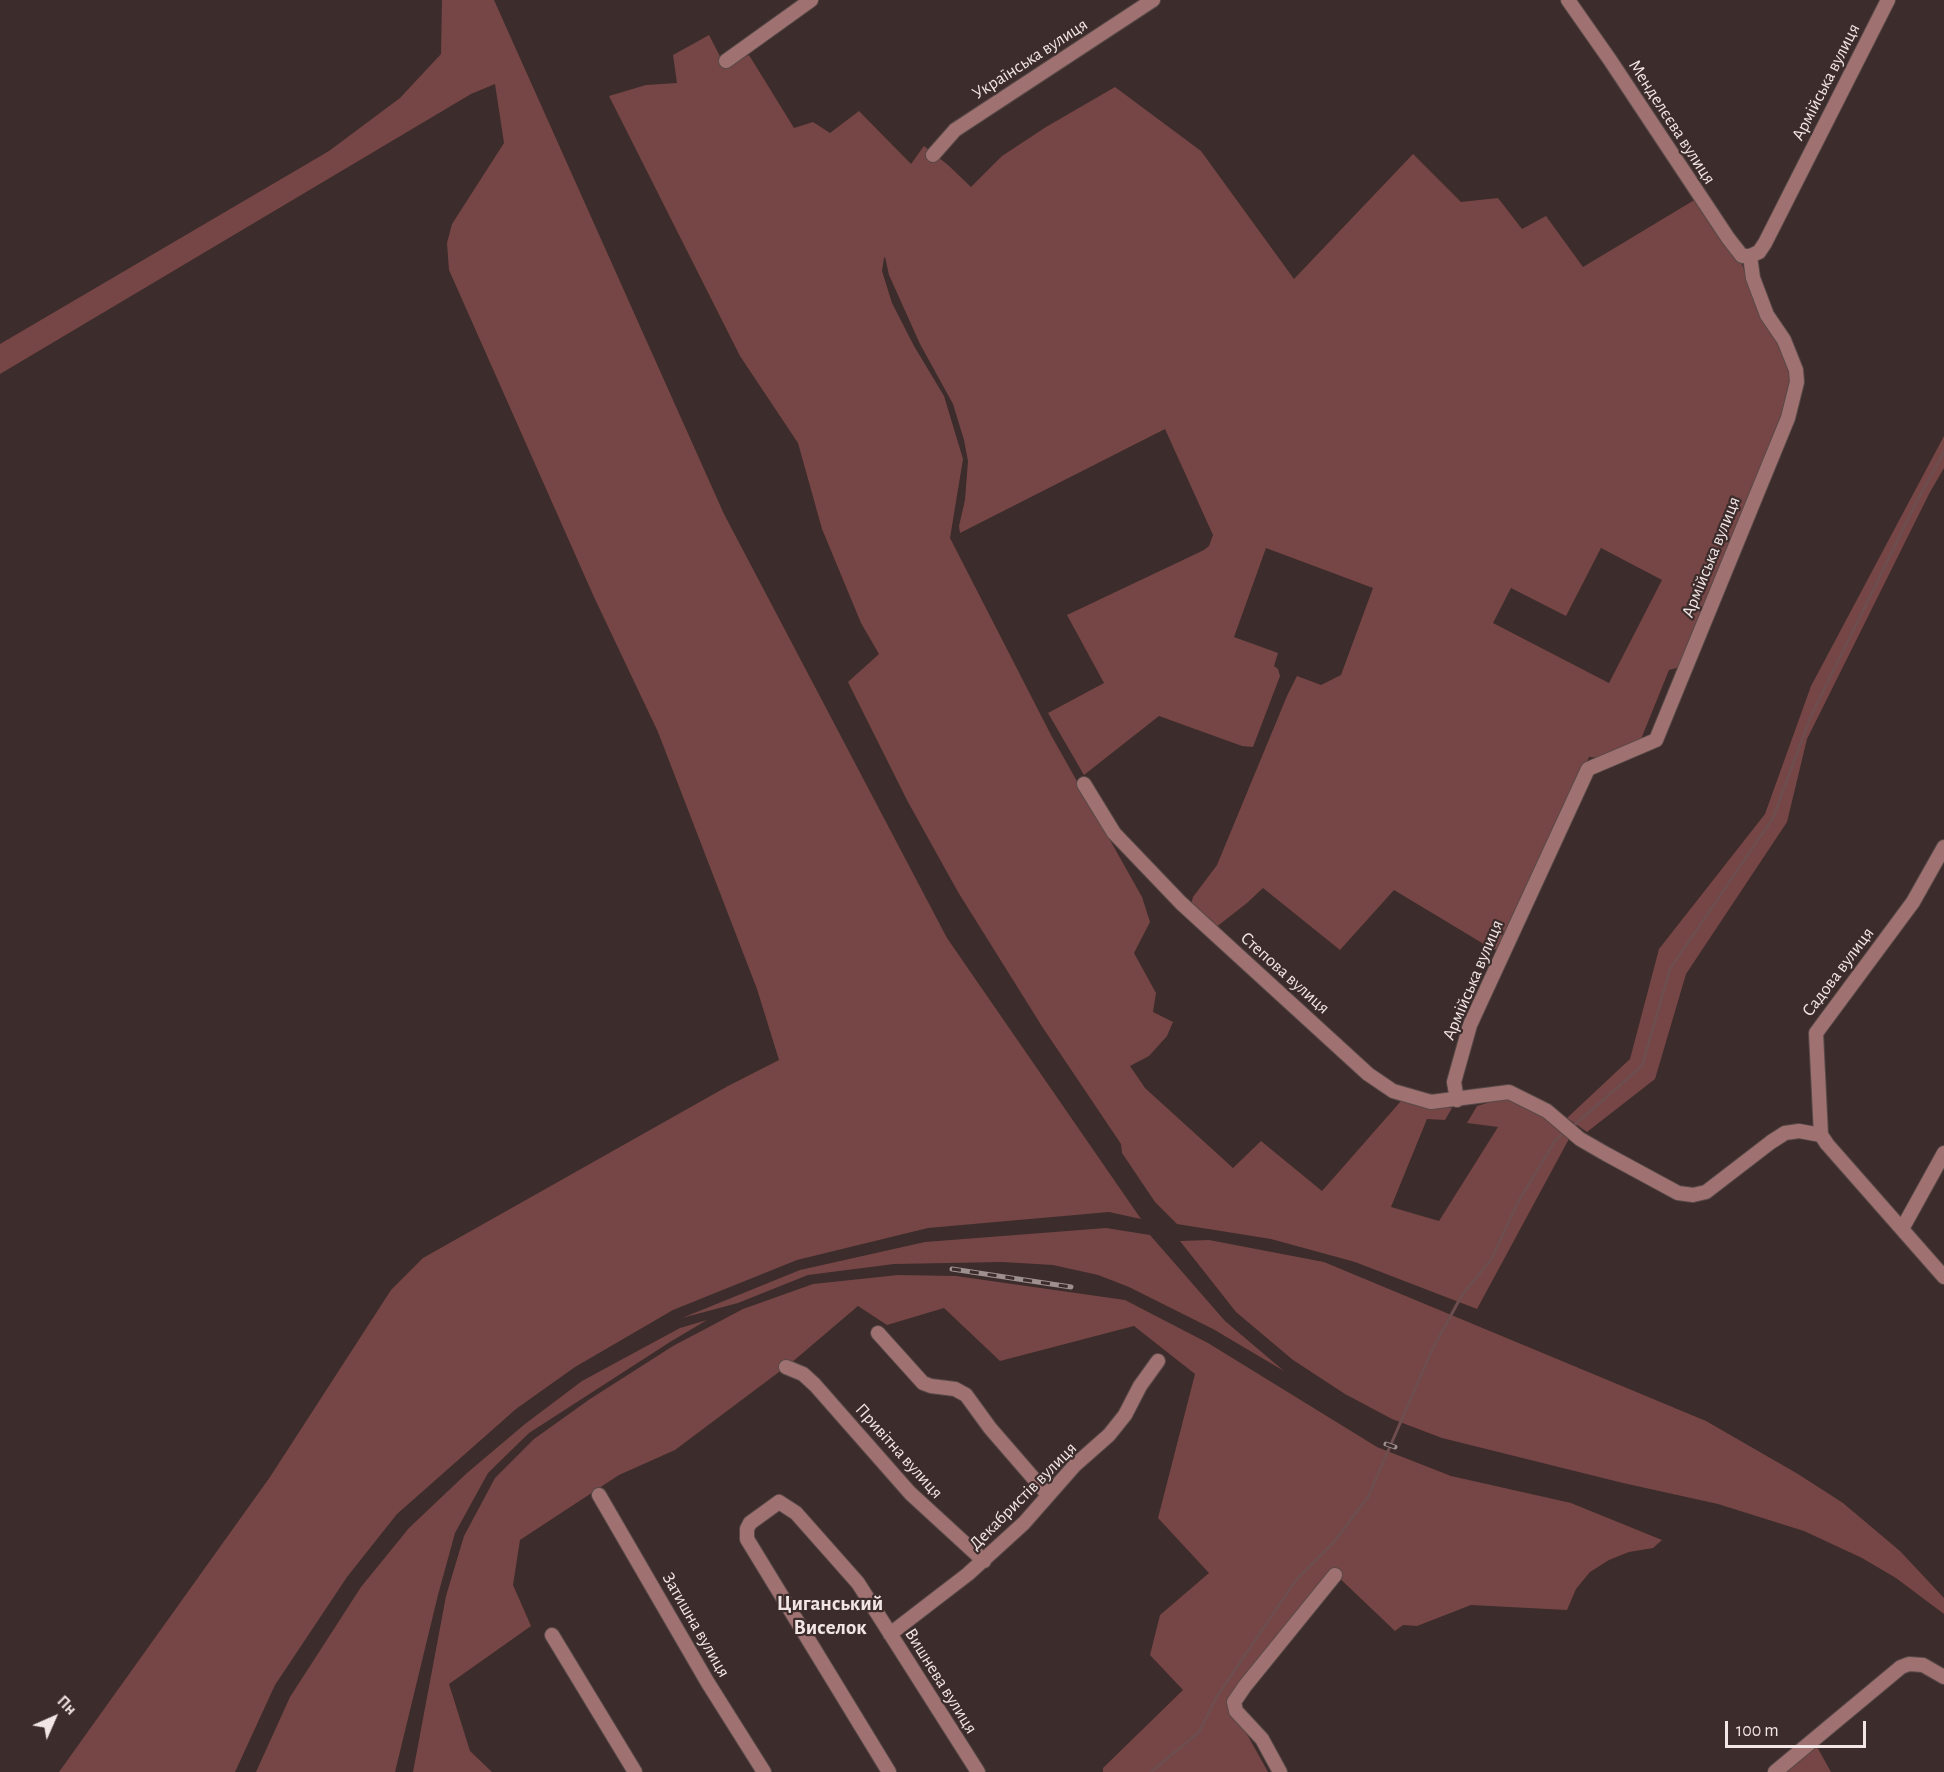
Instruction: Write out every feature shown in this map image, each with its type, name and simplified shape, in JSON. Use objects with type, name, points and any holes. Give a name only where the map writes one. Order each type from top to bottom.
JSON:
[{"type":"street","points":[[726,61],[811,0]]},
{"type":"street","name":"Українська вулиця","points":[[933,155],[955,130],[1153,0]]},
{"type":"street","name":"Менделєєва вулиця","points":[[1568,0],[1728,238],[1742,256],[1750,256]]},
{"type":"street","name":"Армійська вулиця","points":[[1457,1100],[1454,1082],[1470,1025],[1588,769],[1656,740],[1788,418],[1797,382],[1796,370],[1784,340],[1767,315],[1753,278],[1750,256],[1759,252],[1765,243],[1888,0]]},
{"type":"street","name":"Степова вулиця","points":[[1084,784],[1114,833],[1181,903],[1368,1074],[1393,1091],[1431,1102],[1509,1092],[1547,1110],[1580,1139],[1606,1154],[1678,1193],[1693,1195],[1706,1192],[1785,1133],[1808,1131],[1821,1135]]},
{"type":"street","name":"Садова вулиця","points":[[1821,1135],[1816,1033],[1913,902],[1944,847]]},
{"type":"street","points":[[1821,1135],[1944,1276]]},
{"type":"street","points":[[1902,1229],[1944,1153]]},
{"type":"street","points":[[878,1334],[923,1383],[956,1389],[966,1395],[990,1428],[1048,1496]]},
{"type":"street","name":"Декабристів вулиця","points":[[890,1634],[984,1561],[1024,1522],[1075,1465],[1105,1440],[1116,1427],[1158,1361]]},
{"type":"street","name":"Привітна вулиця","points":[[786,1367],[799,1372],[815,1385],[910,1493],[984,1561]]},
{"type":"street","name":"Затишна вулиця","points":[[599,1495],[708,1683],[764,1772]]},
{"type":"street","name":"Вишнева вулиця","points":[[889,1772],[747,1539],[747,1528],[750,1523],[778,1502],[796,1513],[850,1573],[978,1772]]},
{"type":"street","points":[[1280,1772],[1257,1733],[1236,1711],[1234,1702],[1335,1575]]},
{"type":"street","points":[[552,1635],[635,1772]]},
{"type":"street","points":[[1775,1772],[1901,1667],[1910,1664],[1923,1665],[1944,1677]]},
{"type":"shaded area","points":[[442,0],[494,0],[724,514],[947,938],[1141,1219],[1109,1212],[928,1228],[797,1260],[673,1310],[575,1367],[516,1409],[397,1514],[347,1577],[275,1685],[235,1772],[59,1772],[270,1477],[391,1290],[423,1258],[728,1086],[779,1060],[757,989],[658,732],[594,597],[449,270],[447,243],[452,224],[504,143],[495,84],[471,94],[0,374],[0,344],[329,151],[400,98],[441,54]]},
{"type":"shaded area","points":[[709,35],[725,66],[749,55],[794,128],[813,122],[830,133],[859,111],[911,164],[924,146],[971,187],[1002,156],[1046,127],[1115,87],[1201,151],[1294,279],[1413,154],[1461,202],[1498,198],[1522,229],[1546,216],[1583,267],[1696,199],[1741,262],[1759,305],[1792,366],[1791,392],[1777,439],[1684,666],[1669,670],[1639,744],[1600,758],[1589,757],[1502,950],[1492,949],[1394,890],[1340,950],[1263,888],[1215,928],[1191,904],[1193,897],[1217,865],[1297,676],[1321,685],[1341,675],[1373,588],[1266,548],[1234,637],[1278,653],[1274,666],[1278,669],[1280,676],[1253,747],[1242,746],[1159,716],[1084,775],[1048,713],[1104,683],[1067,615],[1204,550],[1209,546],[1213,535],[1165,429],[960,533],[968,461],[964,440],[953,404],[920,344],[889,275],[884,258],[882,271],[892,303],[944,396],[963,459],[950,538],[1051,735],[1142,897],[1150,922],[1134,953],[1156,993],[1153,1012],[1173,1022],[1167,1036],[1149,1056],[1130,1066],[1145,1088],[1233,1168],[1261,1141],[1322,1191],[1401,1101],[1429,1108],[1452,1108],[1445,1120],[1427,1119],[1391,1207],[1439,1221],[1498,1127],[1467,1123],[1477,1106],[1497,1100],[1512,1100],[1551,1119],[1570,1137],[1477,1309],[1355,1262],[1271,1239],[1177,1224],[1155,1202],[1122,1153],[1121,1144],[1043,1028],[958,892],[908,802],[848,682],[879,654],[861,623],[822,529],[798,443],[740,356],[609,96],[646,85],[677,83],[673,55]],"holes":[[[1601,548],[1662,580],[1609,683],[1493,623],[1511,588],[1566,616]]]},
{"type":"shaded area","points":[[1944,436],[1944,468],[1807,739],[1787,822],[1686,974],[1655,1079],[1587,1132],[1567,1118],[1630,1059],[1659,949],[1765,814],[1811,686]]},
{"type":"shaded area","points":[[1106,1228],[1150,1235],[1225,1321],[1284,1371],[1213,1329],[1129,1287],[1098,1275],[1053,1265],[1002,1262],[894,1264],[808,1275],[738,1303],[682,1318],[800,1270],[925,1242]]},
{"type":"shaded area","points":[[1209,1240],[1324,1262],[1706,1421],[1843,1503],[1900,1551],[1944,1598],[1944,1614],[1896,1578],[1862,1558],[1804,1531],[1718,1504],[1442,1438],[1392,1419],[1345,1394],[1293,1360],[1236,1312],[1180,1241]]},
{"type":"shaded area","points":[[898,1275],[956,1276],[1125,1300],[1208,1343],[1377,1447],[1451,1476],[1571,1503],[1662,1540],[1653,1548],[1629,1552],[1609,1560],[1590,1572],[1576,1589],[1567,1610],[1471,1605],[1417,1626],[1403,1625],[1395,1631],[1333,1572],[1228,1700],[1268,1772],[1103,1772],[1103,1768],[1183,1690],[1150,1655],[1160,1615],[1209,1573],[1158,1518],[1195,1374],[1134,1326],[1000,1361],[944,1308],[887,1325],[858,1306],[791,1363],[675,1450],[619,1475],[520,1540],[513,1585],[531,1626],[449,1684],[470,1751],[492,1772],[413,1772],[446,1596],[464,1536],[495,1478],[534,1439],[590,1399],[673,1346],[743,1309],[813,1284]]},
{"type":"shaded area","points":[[707,1320],[529,1433],[488,1473],[455,1533],[395,1772],[256,1772],[290,1697],[361,1587],[409,1528],[467,1473],[525,1424],[582,1381],[680,1328]]},
{"type":"shaded area","points":[[1816,1745],[1831,1772],[1784,1772]]},
{"type":"waterway","points":[[1572,1127],[1642,1066],[1670,969],[1773,818],[1810,718],[1917,501],[1944,452]]},
{"type":"waterway","points":[[1151,1772],[1199,1732],[1216,1698],[1296,1580],[1333,1543],[1368,1497],[1432,1350],[1462,1295],[1491,1260],[1518,1202],[1555,1141],[1564,1133]]},
{"type":"railway","points":[[952,1269],[1071,1287]]},
{"type":"railway","points":[[1386,1444],[1395,1447]]},
{"type":"district","name":"Циганський Виселок","points":[[830,1616]]}]
